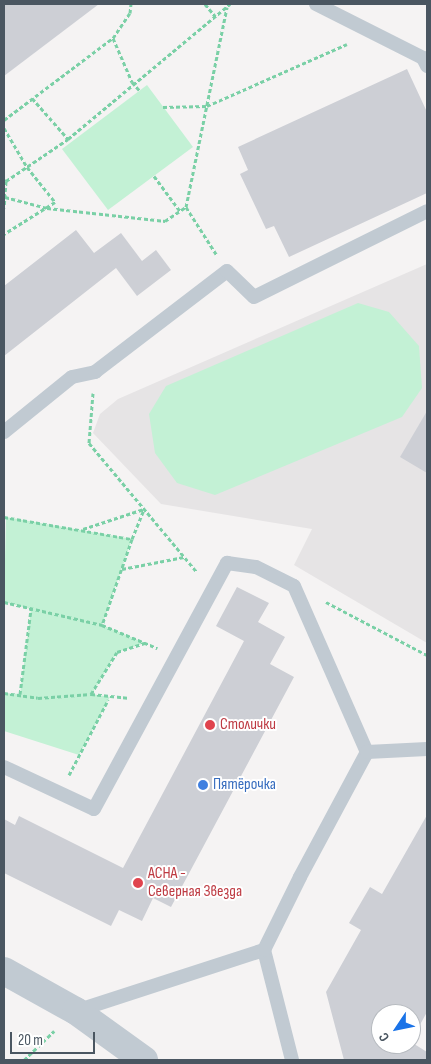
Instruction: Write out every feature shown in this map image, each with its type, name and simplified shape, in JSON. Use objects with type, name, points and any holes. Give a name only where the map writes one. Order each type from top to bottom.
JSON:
[{"type":"street","points":[[4,970],[76,1011],[144,1060]]},
{"type":"lane","points":[[316,4],[423,58],[427,66]]},
{"type":"lane","points":[[4,432],[72,377],[94,372],[227,271],[254,297],[427,211]]},
{"type":"lane","points":[[4,767],[94,809],[227,563],[256,567],[294,586],[367,752]]},
{"type":"lane","points":[[367,752],[427,748]]},
{"type":"lane","points":[[292,1060],[264,950],[300,876],[367,752]]},
{"type":"lane","points":[[76,1011],[264,950]]},
{"type":"path","points":[[4,120],[113,38],[130,13],[131,4]]},
{"type":"path","points":[[205,4],[215,16]]},
{"type":"path","points":[[4,208],[6,197],[5,180],[68,139],[132,82],[228,4]]},
{"type":"path","points":[[227,271],[186,207],[228,4]]},
{"type":"path","points":[[163,107],[207,106],[372,32]]},
{"type":"path","points":[[113,38],[132,82],[140,90]]},
{"type":"path","points":[[32,98],[68,139]]},
{"type":"path","points":[[4,128],[27,167],[55,202],[4,234]]},
{"type":"path","points":[[154,176],[180,211]]},
{"type":"path","points":[[6,197],[47,208],[166,220],[186,207]]},
{"type":"path","points":[[94,372],[88,443],[212,590]]},
{"type":"path","points":[[81,530],[144,509]]},
{"type":"path","points":[[102,625],[144,509]]},
{"type":"path","points":[[4,517],[132,539]]},
{"type":"path","points":[[122,569],[185,557]]},
{"type":"path","points":[[294,586],[427,655]]},
{"type":"path","points":[[4,602],[102,625],[176,656]]},
{"type":"path","points":[[20,694],[31,609]]},
{"type":"path","points":[[91,694],[116,652],[145,643]]},
{"type":"path","points":[[4,693],[38,698],[91,694],[153,700]]},
{"type":"path","points":[[60,793],[108,700]]},
{"type":"path","points":[[24,1060],[76,1011]]},
{"type":"shaded area","points":[[427,264],[427,643],[294,565],[312,529],[161,504],[93,433],[100,414],[118,399]]},
{"type":"green space","points":[[147,85],[193,147],[108,210],[62,149]]},
{"type":"green space","points":[[358,303],[389,312],[419,346],[422,388],[402,417],[215,495],[177,483],[155,453],[149,414],[166,386]]},
{"type":"green space","points":[[6,517],[132,539],[102,625],[145,643],[117,652],[92,694],[110,697],[79,755],[4,731],[4,693],[20,694],[31,609],[4,602]]},
{"type":"building","points":[[4,4],[99,4],[4,76]]},
{"type":"building","points":[[407,69],[427,112],[427,193],[289,257],[274,226],[266,229],[240,174],[248,170],[238,147]]},
{"type":"building","points":[[76,230],[94,253],[121,233],[142,261],[156,250],[171,270],[137,296],[116,268],[4,356],[4,286]]},
{"type":"building","points":[[427,411],[427,473],[400,457]]},
{"type":"building","points":[[237,587],[269,603],[258,622],[285,637],[270,664],[294,677],[171,907],[153,898],[142,921],[119,910],[111,926],[4,873],[4,819],[15,825],[19,816],[123,868],[244,641],[216,626]]},
{"type":"building","points":[[427,815],[427,1012],[421,1023],[421,1004],[371,1004],[371,1054],[421,1054],[421,1048],[427,1052],[427,1060],[344,1060],[326,992],[361,930],[349,923],[370,887],[382,894]]},
{"type":"place","name":"Столички","points":[[210,725]]},
{"type":"place","name":"Пятёрочка","points":[[203,785]]},
{"type":"place","name":"АСНА - Северная Звезда","points":[[138,883]]}]
